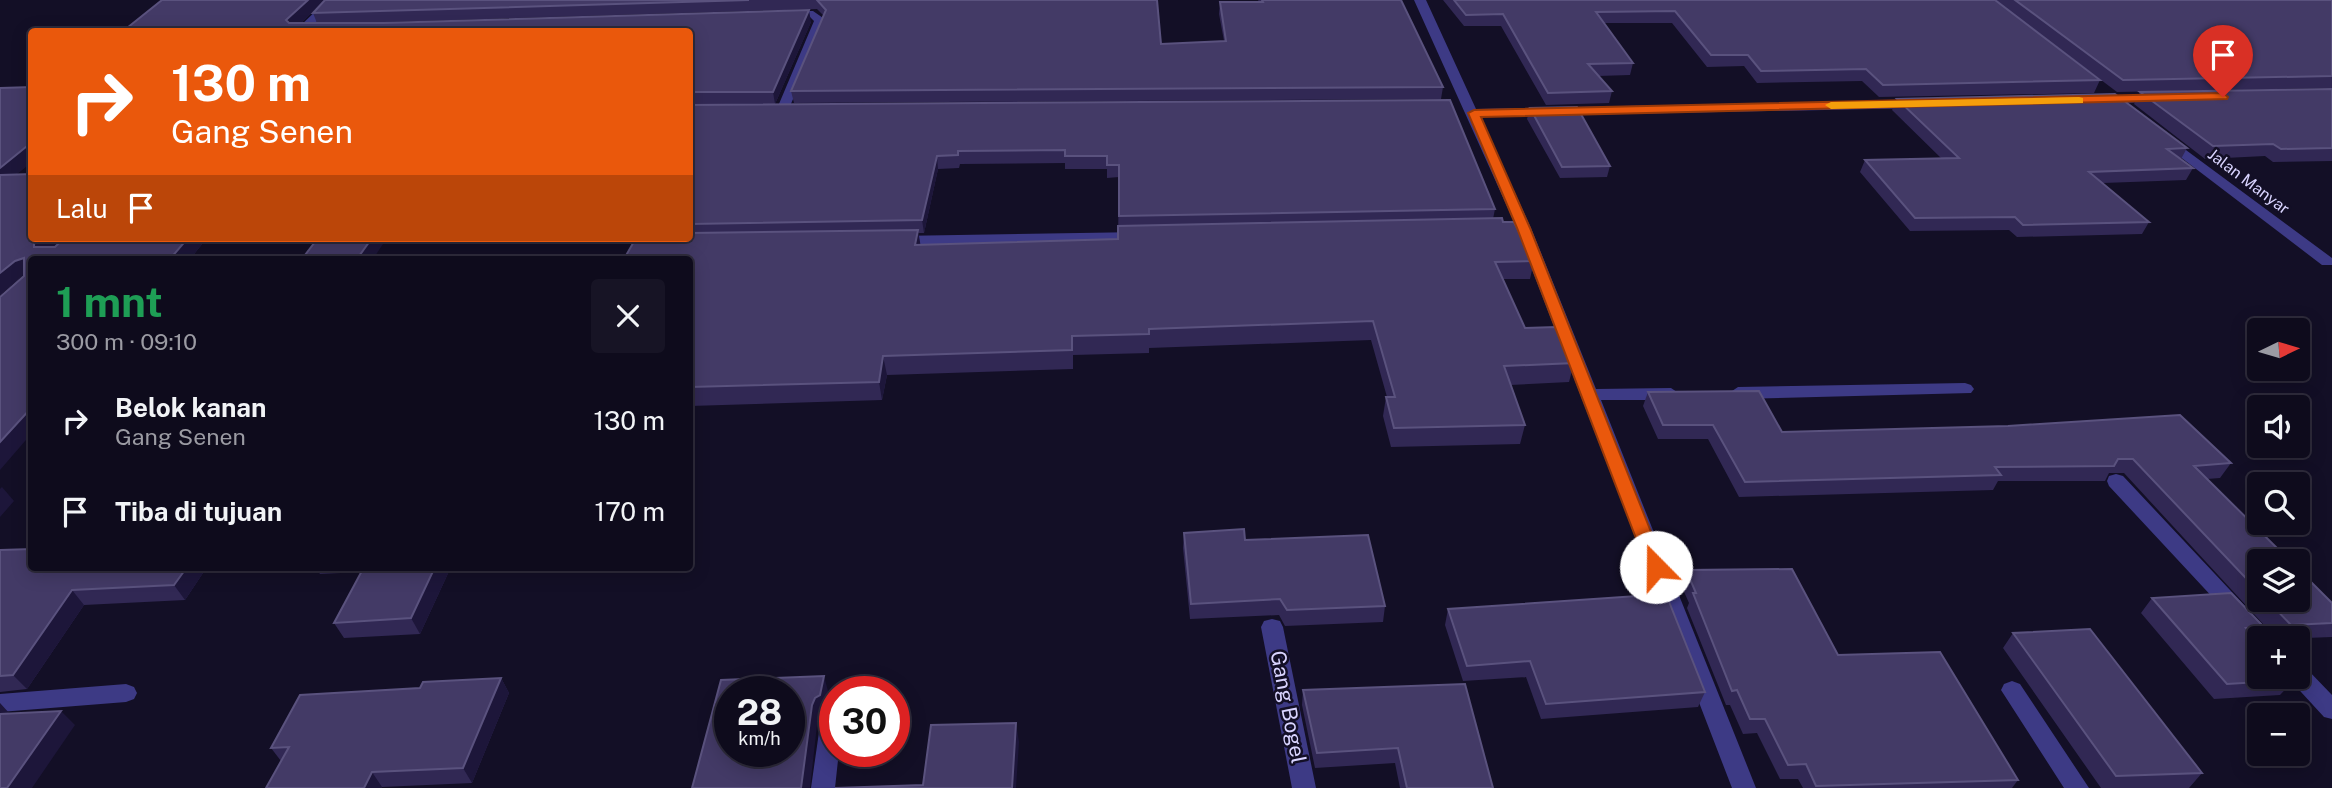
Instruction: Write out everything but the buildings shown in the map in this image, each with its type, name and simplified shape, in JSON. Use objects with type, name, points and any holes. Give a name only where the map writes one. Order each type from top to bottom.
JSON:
[{"type":"street","points":[[302,28],[333,0]]},
{"type":"street","points":[[1420,0],[1524,228],[1744,788]]},
{"type":"street","points":[[772,14],[813,14],[820,20],[782,111]]},
{"type":"street","points":[[2092,83],[2135,116]]},
{"type":"street","points":[[2086,100],[2182,98]]},
{"type":"street","points":[[1467,108],[1933,103]]},
{"type":"street","name":"Jalan Manyar","points":[[2156,132],[2326,262]]},
{"type":"street","points":[[1482,229],[1524,228]]},
{"type":"street","points":[[881,242],[1160,236]]},
{"type":"street","points":[[1714,393],[1965,390]]},
{"type":"street","points":[[1588,395],[1686,393]]},
{"type":"street","points":[[2116,481],[2253,626]]},
{"type":"street","name":"Gang Bogel","points":[[1272,626],[1304,788]]},
{"type":"street","points":[[2310,687],[2332,710]]},
{"type":"street","points":[[2012,690],[2077,788]]},
{"type":"street","points":[[0,703],[126,694]]},
{"type":"street","points":[[823,788],[826,767]]},
{"type":"slow traffic","points":[[1831,105],[2079,100]]},
{"type":"route","points":[[1656,567],[1524,228],[1474,113],[2223,97]]}]
